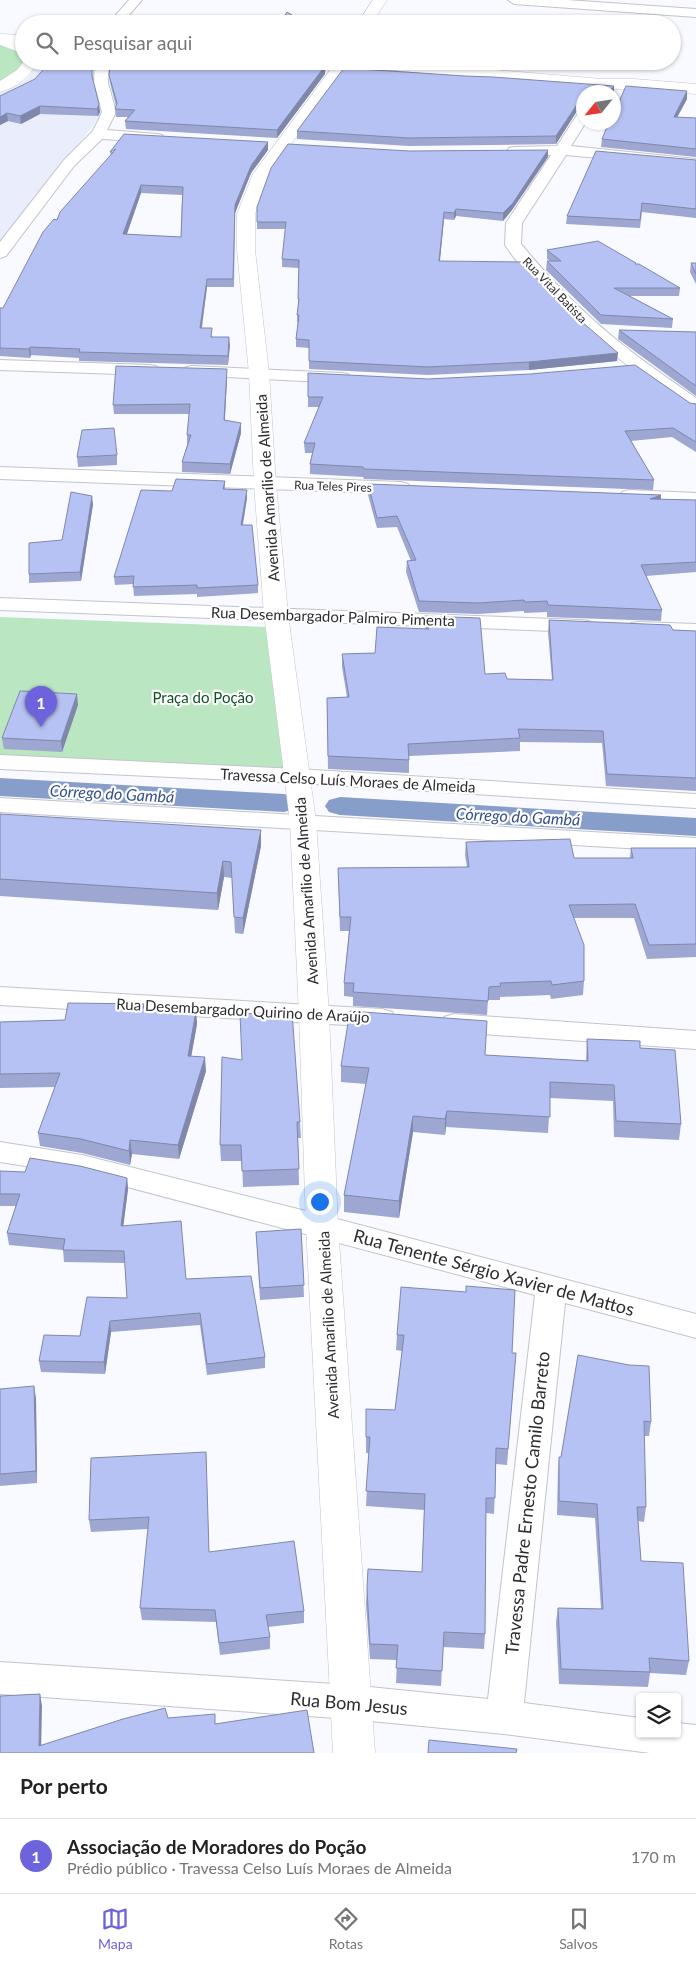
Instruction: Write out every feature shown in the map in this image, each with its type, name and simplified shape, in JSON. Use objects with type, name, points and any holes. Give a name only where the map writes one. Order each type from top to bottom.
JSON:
[{"type":"main road","points":[[370,15],[380,0]]},
{"type":"main road","points":[[0,32],[15,33]]},
{"type":"main road","points":[[0,39],[15,40]]},
{"type":"main road","points":[[0,39],[15,46]]},
{"type":"main road","points":[[0,87],[26,70]]},
{"type":"main road","name":"Avenida Amarílio de Almeida","points":[[335,70],[261,174],[246,214],[246,250],[259,373],[265,484],[276,614],[303,822],[314,1014],[322,1226],[354,1753]]},
{"type":"main road","points":[[431,70],[601,85],[634,84],[696,89]]},
{"type":"main road","points":[[461,70],[601,85]]},
{"type":"street","points":[[122,15],[136,0]]},
{"type":"street","points":[[514,0],[696,13]]},
{"type":"street","points":[[0,253],[69,163],[98,134],[109,112],[101,83],[102,70]]},
{"type":"street","name":"Rua Vital Batista","points":[[576,128],[514,224],[513,245],[529,264],[595,331],[639,366],[696,407]]},
{"type":"street","points":[[98,134],[175,139]]},
{"type":"street","points":[[495,152],[563,150],[696,163]]},
{"type":"street","points":[[595,331],[622,332]]},
{"type":"street","points":[[0,365],[359,378]]},
{"type":"street","points":[[612,369],[639,366]]},
{"type":"street","name":"Rua Teles Pires","points":[[0,473],[422,489]]},
{"type":"street","points":[[608,496],[696,498]]},
{"type":"street","name":"Rua Desembargador Palmiro Pimenta","points":[[0,604],[696,630]]},
{"type":"street","name":"Travessa Celso Luís Moraes de Almeida","points":[[0,762],[298,776],[696,801]]},
{"type":"street","points":[[0,806],[696,845]]},
{"type":"street","name":"Rua Desembargador Quirino de Araújo","points":[[0,996],[402,1020]]},
{"type":"street","points":[[431,1022],[696,1040]]},
{"type":"street","name":"Rua Tenente Sérgio Xavier de Mattos","points":[[0,1152],[82,1164],[696,1326]]},
{"type":"street","name":"Travessa Padre Ernesto Camilo Barreto","points":[[504,1717],[551,1288]]},
{"type":"street","name":"Rua Bom Jesus","points":[[0,1678],[350,1702],[504,1717],[696,1742]]},
{"type":"shaded area","points":[[33,70],[104,70],[103,112],[0,248],[0,89],[27,79]]},
{"type":"green space","points":[[0,40],[15,46],[15,70],[19,70],[0,86]]},
{"type":"green space","name":"Praça do Poção","points":[[0,617],[266,627],[285,768],[268,772],[0,759]]},
{"type":"building","points":[[43,70],[92,70],[99,104],[97,109],[40,106],[20,116],[7,113],[0,117],[0,96],[35,79]]},
{"type":"building","points":[[110,70],[322,70],[277,130],[125,121],[135,110],[115,109],[117,103],[109,75]]},
{"type":"building","points":[[343,70],[374,70],[601,85],[576,85],[576,106],[556,136],[409,138],[297,131]]},
{"type":"building","points":[[626,86],[687,91],[674,117],[696,118],[696,149],[602,139],[606,130],[621,130],[621,97]]},
{"type":"building","points":[[124,134],[268,142],[251,166],[235,205],[233,279],[207,279],[200,328],[212,328],[211,337],[229,337],[228,356],[79,352],[80,349],[30,347],[29,349],[0,348],[0,308],[3,308],[43,232],[54,219],[57,220],[60,212],[116,149],[110,152]],"holes":[[[141,185],[183,187],[181,237],[123,234]]]},
{"type":"building","points":[[288,144],[409,151],[548,150],[513,203],[503,213],[456,209],[454,213],[444,212],[439,261],[522,262],[559,302],[618,353],[529,362],[428,367],[309,361],[309,340],[296,339],[299,315],[297,315],[299,260],[282,259],[286,222],[257,222],[257,207],[271,168]]},
{"type":"building","points":[[596,151],[696,160],[696,209],[642,203],[640,220],[567,216]]},
{"type":"building","points":[[598,241],[635,264],[639,264],[680,288],[614,288],[673,319],[601,315],[547,261],[561,261],[547,250]]},
{"type":"building","points":[[691,263],[696,263],[696,274]]},
{"type":"building","points":[[619,330],[696,332],[696,386]]},
{"type":"building","points":[[635,365],[690,403],[696,404],[696,442],[673,428],[625,431],[654,480],[364,469],[363,467],[310,464],[315,443],[304,443],[323,397],[308,397],[308,373],[428,379],[530,374]]},
{"type":"building","points":[[116,366],[227,369],[224,420],[241,423],[230,464],[182,462],[191,435],[187,435],[190,404],[113,405]]},
{"type":"building","points":[[114,428],[117,455],[77,457],[82,430]]},
{"type":"building","points":[[176,479],[225,481],[223,489],[247,490],[241,525],[252,525],[258,585],[197,588],[197,585],[133,587],[134,576],[114,577],[141,490],[172,491]]},
{"type":"building","points":[[368,484],[661,495],[650,499],[696,500],[696,562],[641,565],[662,610],[548,605],[547,601],[525,602],[524,600],[478,603],[419,601],[407,561],[416,560],[397,516],[377,518]]},
{"type":"building","points":[[71,492],[92,496],[80,572],[29,574],[29,543],[62,540]]},
{"type":"building","points":[[424,616],[480,618],[485,674],[505,673],[507,679],[553,680],[549,620],[670,625],[673,630],[696,631],[696,778],[607,774],[603,731],[518,729],[520,738],[408,744],[409,760],[328,756],[327,698],[349,697],[342,654],[375,653],[377,627],[429,629]]},
{"type":"building","points":[[20,691],[77,694],[61,741],[2,738]]},
{"type":"building","points":[[0,814],[261,830],[243,918],[234,917],[231,862],[223,861],[217,893],[0,879]]},
{"type":"building","points":[[570,839],[574,858],[633,858],[631,848],[696,848],[696,944],[649,945],[635,904],[569,905],[584,945],[584,981],[552,985],[551,981],[500,983],[501,986],[489,987],[488,1001],[353,992],[354,983],[344,983],[351,917],[340,917],[338,868],[469,867],[466,842]]},
{"type":"building","points":[[68,1003],[144,1004],[143,1008],[196,1011],[188,1056],[205,1057],[178,1145],[130,1140],[129,1151],[81,1139],[38,1133],[60,1073],[0,1074],[0,1022],[65,1020]]},
{"type":"building","points":[[350,1011],[487,1021],[485,1055],[588,1061],[587,1039],[640,1041],[640,1048],[675,1050],[681,1124],[616,1121],[614,1085],[550,1082],[550,1117],[447,1111],[445,1119],[413,1116],[399,1201],[344,1195],[369,1068],[341,1066]]},
{"type":"building","points":[[292,1012],[300,1122],[297,1122],[299,1169],[242,1171],[241,1145],[220,1145],[222,1057],[242,1060],[240,1014]]},
{"type":"building","points":[[30,1158],[80,1166],[127,1178],[121,1226],[181,1221],[186,1279],[251,1276],[265,1357],[207,1364],[200,1313],[110,1321],[104,1362],[39,1361],[44,1335],[80,1336],[87,1297],[127,1298],[124,1251],[63,1250],[65,1239],[7,1233],[20,1194],[0,1194],[0,1171],[25,1172]]},
{"type":"building","points":[[301,1229],[304,1285],[260,1288],[256,1232]]},
{"type":"building","points":[[466,1286],[515,1290],[512,1353],[516,1353],[508,1449],[496,1448],[495,1498],[486,1498],[485,1634],[444,1632],[442,1671],[396,1668],[398,1645],[370,1644],[367,1588],[368,1569],[422,1572],[425,1494],[366,1491],[370,1437],[366,1437],[366,1409],[395,1410],[404,1335],[397,1335],[401,1287],[466,1292]]},
{"type":"building","points":[[578,1355],[629,1365],[649,1366],[651,1422],[644,1421],[646,1507],[637,1507],[641,1561],[683,1563],[689,1661],[649,1658],[650,1672],[561,1669],[558,1608],[603,1609],[597,1504],[559,1501],[559,1457],[561,1457]]},
{"type":"building","points":[[34,1386],[36,1471],[0,1474],[0,1389]]},
{"type":"building","points":[[206,1452],[209,1552],[294,1541],[304,1611],[266,1615],[270,1637],[219,1643],[215,1610],[140,1608],[149,1517],[89,1520],[91,1458]]},
{"type":"building","points":[[40,1694],[39,1746],[123,1719],[165,1708],[168,1718],[215,1714],[215,1724],[307,1710],[314,1753],[0,1753],[0,1696]]},
{"type":"building","points":[[429,1740],[517,1749],[516,1753],[428,1753]]},
{"type":"waterway","name":"Córrego do Gambá","points":[[0,787],[284,803]]},
{"type":"waterway","name":"Córrego do Gambá","points":[[340,806],[696,827]]},
{"type":"place","name":"Associação de Moradores do Poção","points":[[41,727]]}]
